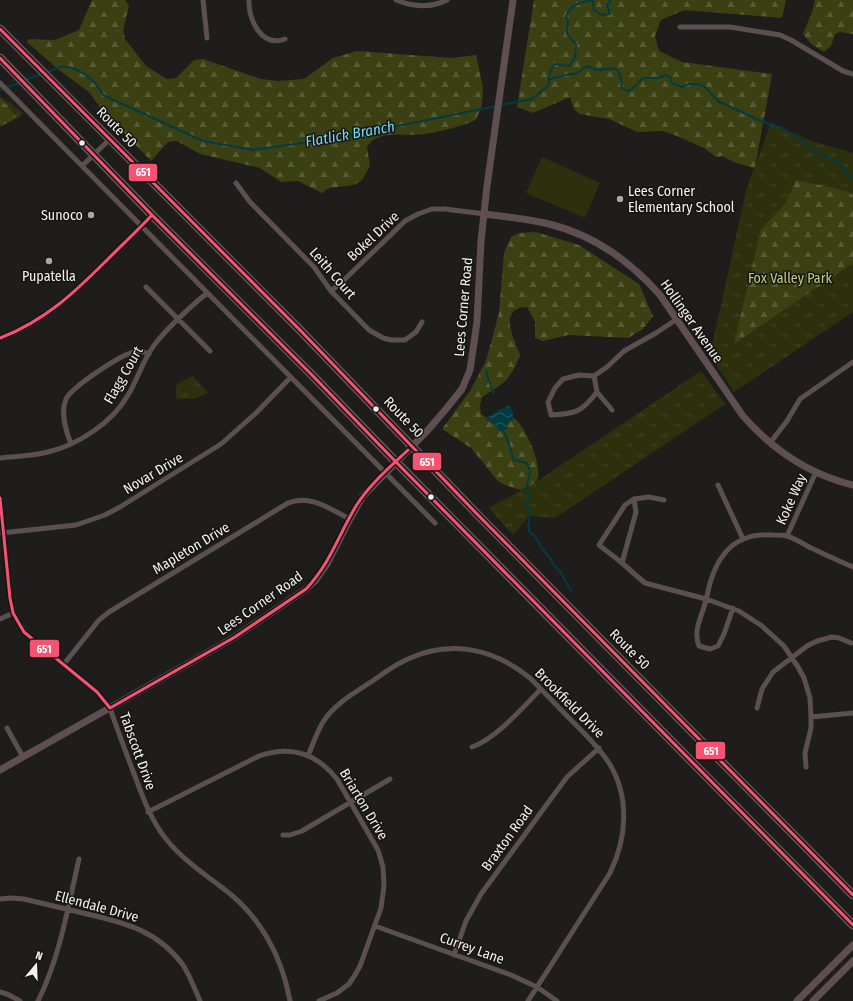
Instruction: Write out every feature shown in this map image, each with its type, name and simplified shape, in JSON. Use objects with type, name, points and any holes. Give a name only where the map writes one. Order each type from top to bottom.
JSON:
[{"type":"highway","name":"Route 50","points":[[0,30],[299,329],[478,515],[853,895]]},
{"type":"highway","points":[[0,58],[152,215],[312,375],[396,462],[853,924]]},
{"type":"street","points":[[203,0],[207,38]]},
{"type":"street","points":[[249,0],[250,16],[260,33],[271,40],[276,41],[285,39]]},
{"type":"street","points":[[396,0],[413,5],[425,6],[438,4],[447,0]]},
{"type":"street","name":"Lees Corner Road","points":[[0,770],[235,637],[306,589],[315,581],[327,564],[363,496],[428,430],[462,389],[470,370],[477,322],[481,242],[487,186],[513,0]]},
{"type":"street","points":[[680,27],[730,27],[780,35],[843,71],[853,74]]},
{"type":"street","points":[[0,83],[435,523]]},
{"type":"street","points":[[82,166],[110,139]]},
{"type":"street","name":"Leith Court","points":[[236,183],[250,202],[314,267],[331,291],[369,330],[383,338],[391,340],[405,340],[416,332],[422,322]]},
{"type":"street","name":"Bokel Drive","points":[[331,291],[405,221],[418,214],[432,210],[445,209],[485,214]]},
{"type":"street","name":"Hollinger Avenue","points":[[485,214],[550,224],[570,230],[600,244],[623,258],[638,271],[660,295],[743,416],[770,443],[793,460],[816,472],[853,485]]},
{"type":"street","points":[[0,338],[22,329],[55,310],[80,288],[152,215]]},
{"type":"street","points":[[146,287],[210,351]]},
{"type":"street","name":"Flagg Court","points":[[0,458],[48,452],[71,444],[115,414],[128,396],[154,345],[207,292]]},
{"type":"street","points":[[597,392],[587,405],[576,412],[551,415],[548,402],[555,388],[563,379],[579,375],[594,376],[607,367],[624,351],[677,319]]},
{"type":"street","points":[[71,444],[65,428],[64,409],[66,398],[99,370],[115,361],[134,352],[141,351],[149,354]]},
{"type":"street","points":[[770,443],[800,399],[853,363]]},
{"type":"street","points":[[594,376],[597,392],[612,410]]},
{"type":"street","name":"Novar Drive","points":[[2,533],[76,525],[93,520],[120,507],[221,444],[251,418],[291,377]]},
{"type":"street","name":"Koke Way","points":[[787,536],[816,472]]},
{"type":"street","points":[[718,485],[743,539]]},
{"type":"street","points":[[664,500],[649,497],[634,499],[625,504],[599,545],[622,562],[645,583],[706,599],[733,608],[762,626],[784,646],[798,667],[807,686],[810,698],[811,728],[805,752],[806,767]]},
{"type":"street","name":"Tabscott Drive","points":[[0,498],[2,533],[10,598],[13,613],[21,627],[28,636],[97,692],[110,708],[148,812],[174,849],[237,900],[265,932],[280,961],[290,1001]]},
{"type":"street","points":[[622,562],[636,512],[634,499]]},
{"type":"street","name":"Mapleton Drive","points":[[64,664],[99,620],[109,612],[288,503],[299,500],[309,500],[350,519]]},
{"type":"street","points":[[733,608],[718,646],[710,649],[699,646],[696,638],[696,630],[715,566],[731,547],[743,539],[766,534],[787,536],[853,567]]},
{"type":"street","points":[[0,619],[13,613]]},
{"type":"street","points":[[757,708],[762,689],[773,672],[807,646],[825,638],[839,638],[851,643]]},
{"type":"street","name":"Brookfield Drive","points":[[308,756],[323,721],[338,705],[396,666],[418,654],[455,648],[486,653],[506,661],[519,669],[541,689],[598,748],[613,770],[622,794],[624,820],[622,842],[610,873],[528,1001]]},
{"type":"street","points":[[472,747],[492,737],[541,689]]},
{"type":"street","points":[[811,717],[853,713]]},
{"type":"street","points":[[8,728],[23,757]]},
{"type":"street","name":"Braxton Road","points":[[454,955],[466,921],[481,894],[567,777],[598,748]]},
{"type":"street","name":"Briarton Drive","points":[[148,812],[259,756],[268,753],[286,750],[294,751],[320,762],[331,772],[375,845],[383,867],[384,886],[383,899],[375,926],[360,966],[355,975],[349,984],[337,993],[318,1001]]},
{"type":"street","points":[[283,834],[290,835],[302,831],[390,779]]},
{"type":"street","points":[[38,1001],[58,949],[79,859]]},
{"type":"street","name":"Ellendale Drive","points":[[0,900],[18,898],[123,923],[144,931],[153,936],[174,954],[182,964],[191,980],[200,1001]]},
{"type":"street","name":"Currey Lane","points":[[375,926],[511,975],[537,987],[557,1001]]},
{"type":"street","points":[[797,1001],[853,945]]},
{"type":"street","points":[[813,1001],[853,961]]},
{"type":"street","points":[[0,992],[20,1001]]},
{"type":"green space","points":[[92,0],[125,0],[129,6],[123,30],[125,39],[146,66],[167,79],[176,78],[194,60],[203,59],[261,79],[278,81],[304,79],[333,58],[357,51],[451,58],[476,55],[483,88],[482,105],[476,120],[458,127],[417,135],[393,134],[378,137],[367,147],[370,166],[362,180],[354,185],[329,188],[322,193],[298,181],[281,182],[260,168],[200,154],[177,141],[168,142],[151,161],[101,109],[89,92],[60,71],[27,42],[29,39],[55,40],[79,30]]},
{"type":"green space","points":[[534,0],[786,0],[782,18],[684,10],[661,20],[655,36],[659,51],[682,62],[772,74],[755,168],[736,163],[722,156],[716,157],[704,148],[663,131],[637,132],[609,119],[579,114],[574,109],[570,97],[533,113],[517,107]]},
{"type":"green space","points":[[815,0],[853,0],[853,34],[840,32],[835,34],[831,46],[824,52],[811,44],[803,34]]},
{"type":"green space","points":[[0,97],[11,103],[23,113],[0,127]]},
{"type":"green space","points":[[0,97],[17,118],[0,126]]},
{"type":"green space","name":"Fox Valley Park","points":[[771,123],[811,141],[853,153],[853,312],[734,392],[710,355],[746,191]]},
{"type":"green space","points":[[542,157],[600,183],[585,218],[526,193]]},
{"type":"green space","points":[[796,180],[847,191],[853,195],[853,263],[734,344],[761,229],[786,203]]},
{"type":"green space","points":[[536,232],[579,245],[639,284],[653,316],[643,329],[628,338],[568,335],[543,341],[535,338],[535,322],[527,307],[518,309],[512,313],[510,325],[520,355],[513,371],[506,380],[482,397],[480,406],[481,414],[487,418],[493,419],[508,416],[514,418],[528,438],[536,457],[538,474],[536,482],[521,490],[498,481],[471,448],[442,429],[470,391],[486,361],[499,313],[504,253],[511,237],[519,233]]},
{"type":"green space","points":[[701,371],[725,404],[555,518],[529,516],[513,535],[489,508],[536,482]]},
{"type":"green space","points":[[193,376],[208,393],[194,399],[178,399],[176,397],[176,386]]},
{"type":"water","points":[[509,406],[512,412],[513,420],[508,422],[507,430],[499,431],[495,424],[487,421],[487,418],[500,409]]},
{"type":"waterway","name":"Flatlick Branch","points":[[501,105],[532,99],[549,85],[550,71],[555,64],[569,66],[575,58],[576,44],[569,37],[567,32],[568,22],[566,16],[574,6],[593,0],[594,10],[602,15],[610,14],[607,5],[611,0]]},
{"type":"waterway","points":[[549,80],[577,73],[587,66],[598,70],[611,68],[616,70],[621,77],[622,88],[628,91],[643,78],[658,78],[666,75],[670,77],[672,83],[682,87],[689,84],[698,84],[705,87],[718,101],[761,121],[782,128],[822,155],[838,162],[843,166],[848,175],[853,178]]},
{"type":"waterway","name":"Flatlick Branch","points":[[48,72],[60,67],[73,68],[91,79],[103,95],[203,141],[253,150],[338,138],[497,106]]},
{"type":"waterway","name":"Flatlick Branch","points":[[25,80],[42,74]]},
{"type":"waterway","name":"Flatlick Branch","points":[[0,90],[19,83]]},
{"type":"waterway","points":[[486,370],[494,394]]},
{"type":"waterway","points":[[503,431],[514,460],[527,463],[530,472],[526,490],[529,496],[526,502],[529,510]]},
{"type":"waterway","points":[[529,511],[529,532],[535,536],[541,547],[561,573],[571,591]]},
{"type":"transit line","name":"651","points":[[0,29],[299,329],[478,515],[853,895]]},
{"type":"transit line","name":"651","points":[[0,58],[152,215],[312,375],[853,925]]},
{"type":"transit line","name":"651","points":[[0,338],[31,323],[71,294],[84,283],[152,215]]},
{"type":"transit line","name":"651","points":[[0,498],[10,598],[13,613],[24,632],[97,692],[110,708],[235,637],[306,589],[322,569],[356,506],[380,476],[408,450]]},
{"type":"place","name":"Lees Corner Elementary School","points":[[620,199]]},
{"type":"place","name":"Sunoco","points":[[91,215]]},
{"type":"place","name":"Pupatella","points":[[49,261]]}]
